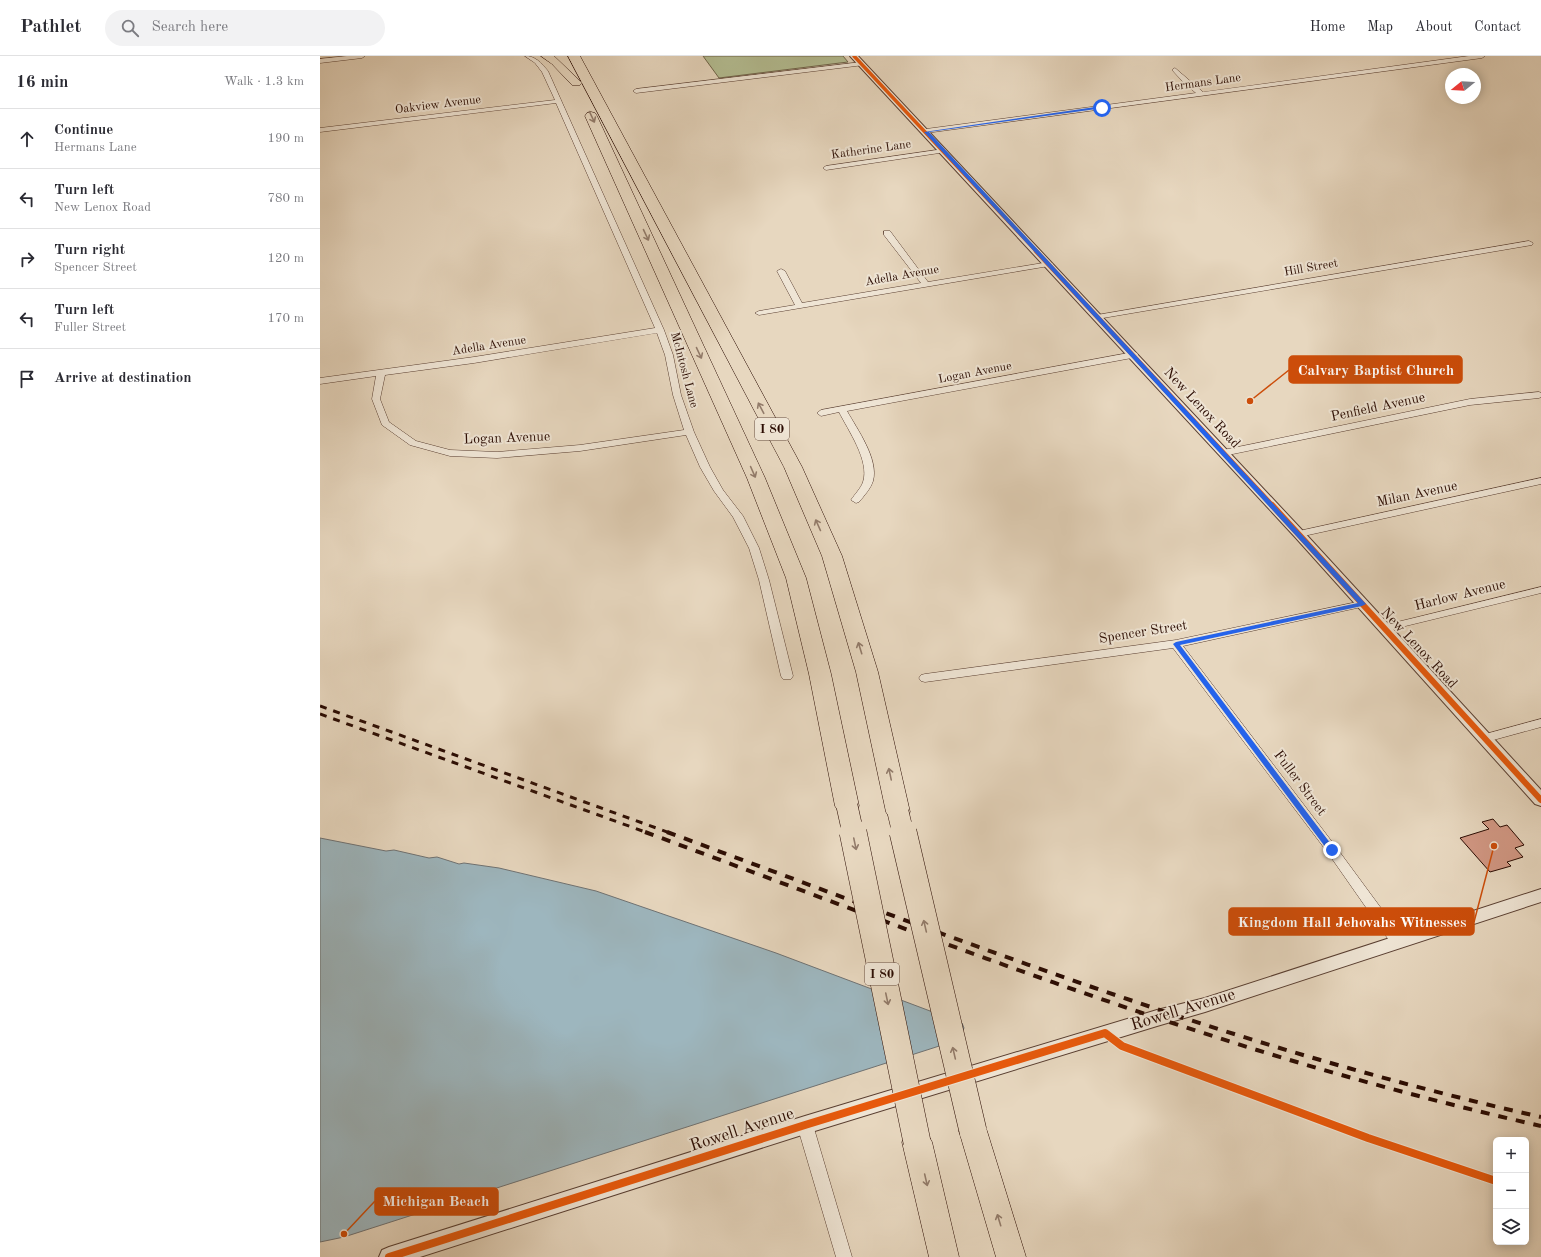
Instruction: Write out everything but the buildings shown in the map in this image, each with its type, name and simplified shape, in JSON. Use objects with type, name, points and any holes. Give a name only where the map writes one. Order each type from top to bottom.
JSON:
[{"type":"highway","points":[[547,56],[556,62],[580,66]]},
{"type":"highway","name":"I 80","points":[[564,56],[580,66],[793,467],[832,556],[867,672],[898,812],[973,1132],[1011,1257]]},
{"type":"highway","name":"I 80","points":[[580,66],[756,478],[796,578],[820,674],[917,1142],[944,1257]]},
{"type":"street","points":[[320,61],[362,56]]},
{"type":"street","name":"McIntosh Lane","points":[[528,56],[537,62],[545,71],[660,330],[669,355],[677,395],[689,432],[705,467],[719,491],[738,516],[754,548],[768,594],[787,676]]},
{"type":"street","name":"Hermans Lane","points":[[926,132],[1482,56]]},
{"type":"street","points":[[636,91],[858,60]]},
{"type":"street","name":"New Lenox Road","points":[[858,60],[1299,534],[1541,800]]},
{"type":"street","points":[[1175,70],[1187,83],[1202,94]]},
{"type":"street","name":"Oakview Avenue","points":[[320,130],[559,101]]},
{"type":"street","name":"Katherine Lane","points":[[826,168],[944,151]]},
{"type":"street","points":[[887,232],[925,284]]},
{"type":"street","name":"Hill Street","points":[[1098,317],[1529,243]]},
{"type":"street","name":"Adella Avenue","points":[[759,313],[799,305],[1049,264]]},
{"type":"street","points":[[781,271],[799,305]]},
{"type":"street","name":"Adella Avenue","points":[[320,381],[381,374],[660,330]]},
{"type":"street","name":"Logan Avenue","points":[[821,413],[1134,356]]},
{"type":"street","name":"Logan Avenue","points":[[381,374],[376,399],[385,423],[413,443],[450,453],[497,455],[540,452],[580,448],[689,432]]},
{"type":"street","name":"Penfield Avenue","points":[[1223,454],[1470,402],[1539,395]]},
{"type":"street","points":[[842,410],[867,458],[870,471],[867,482],[856,500]]},
{"type":"street","name":"Milan Avenue","points":[[1299,534],[1541,481]]},
{"type":"street","name":"Harlow Avenue","points":[[1385,628],[1541,590]]},
{"type":"street","name":"Spencer Street","points":[[925,678],[1176,644],[1362,604]]},
{"type":"street","name":"Fuller Street","points":[[1176,644],[1332,850],[1398,942]]},
{"type":"street","points":[[1486,738],[1541,723]]},
{"type":"street","name":"Rowell Avenue","points":[[389,1257],[805,1125],[1149,1020],[1205,1005],[1541,895]]},
{"type":"street","points":[[805,1125],[844,1257]]},
{"type":"green space","points":[[703,56],[843,56],[848,62],[719,78]]},
{"type":"water","points":[[320,838],[386,851],[394,850],[429,858],[437,857],[459,864],[464,863],[499,868],[596,891],[776,953],[962,1023],[964,1028],[958,1040],[344,1237],[320,1242]]},
{"type":"railway","points":[[320,706],[670,833]]},
{"type":"railway","points":[[320,714],[648,833]]},
{"type":"railway","points":[[645,832],[1026,973],[1180,1025],[1292,1061],[1363,1081],[1541,1126]]},
{"type":"railway","points":[[667,832],[982,948],[1172,1014],[1355,1070],[1448,1095],[1541,1117]]},
{"type":"cycle path","points":[[854,56],[1299,534],[1541,800]]},
{"type":"cycle path","points":[[389,1257],[805,1125],[1105,1033],[1122,1046],[1368,1138],[1493,1180]]},
{"type":"place","name":"Calvary Baptist Church","points":[[1250,401]]},
{"type":"place","name":"Kingdom Hall Jehovahs Witnesses","points":[[1494,846]]},
{"type":"place","name":"Michigan Beach","points":[[344,1234]]},
{"type":"route","points":[[1102,108],[926,132],[1223,454],[1299,534],[1362,604],[1176,644],[1332,850]]}]
